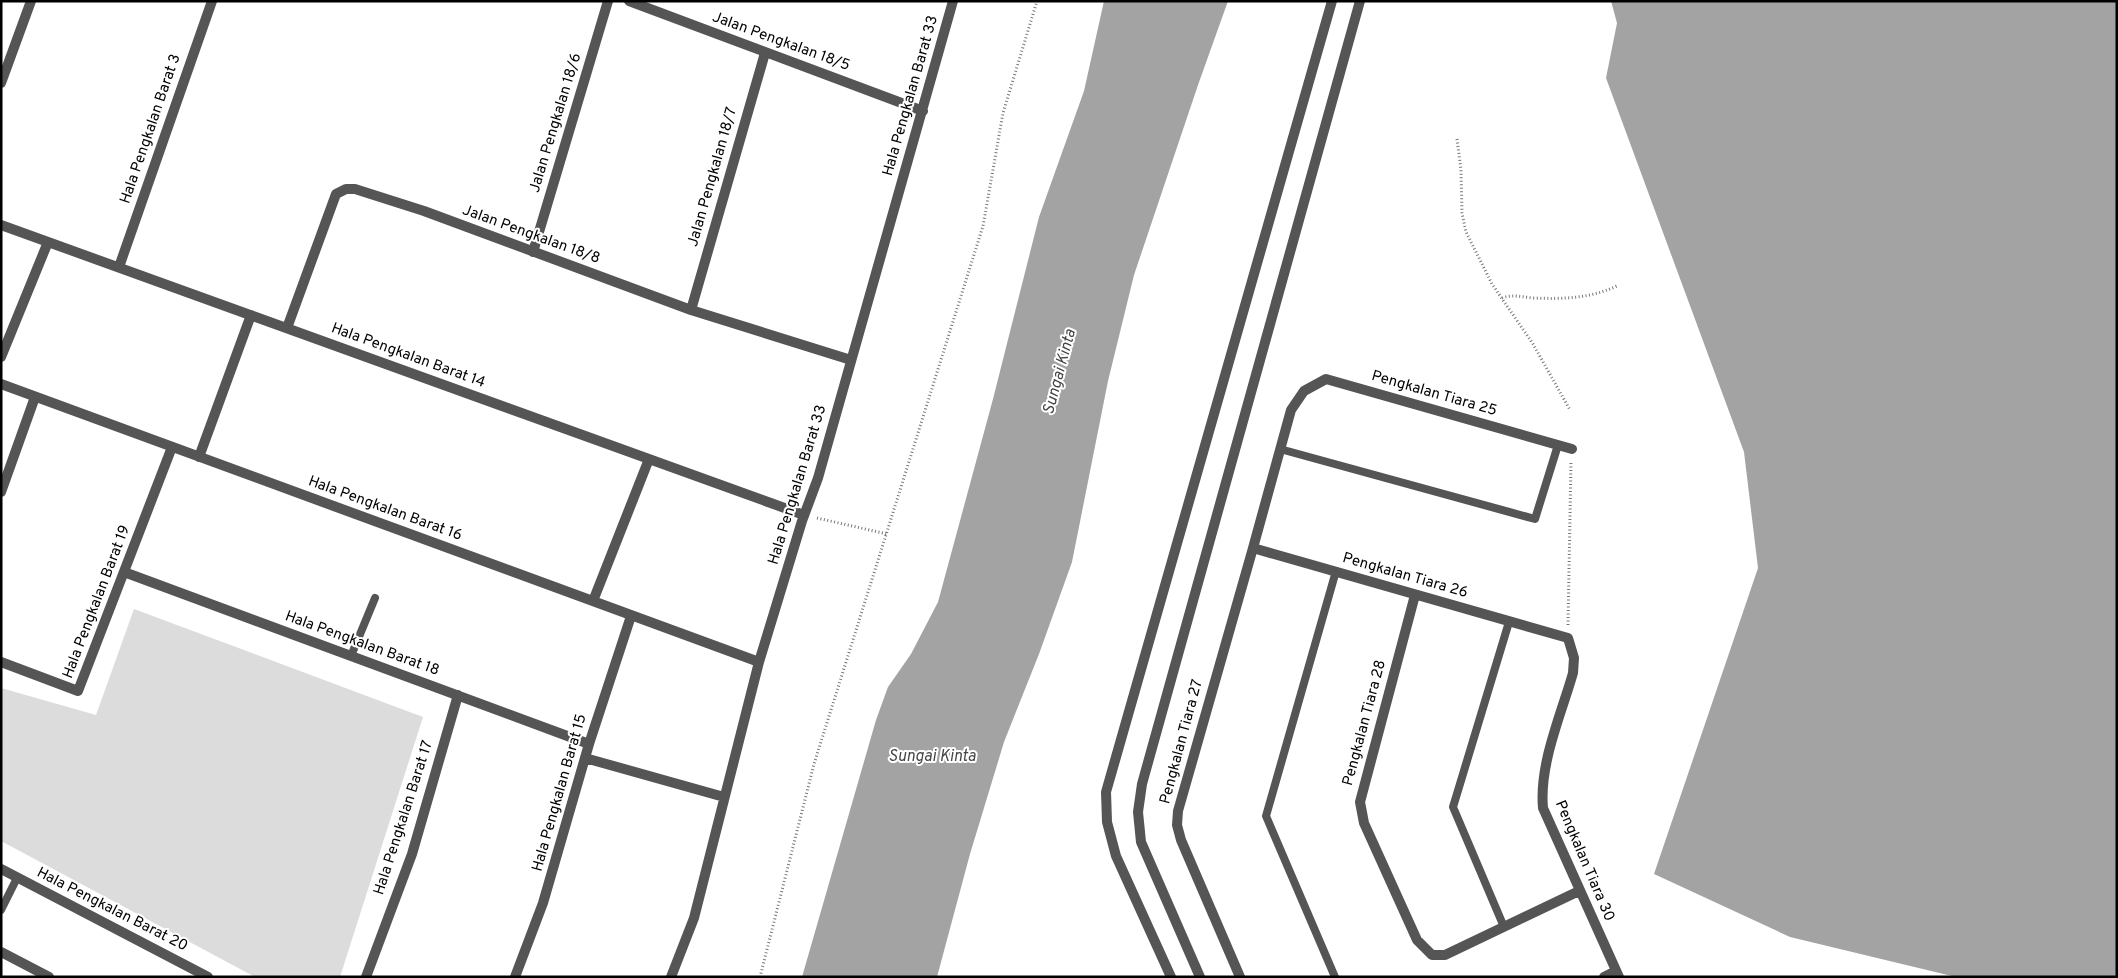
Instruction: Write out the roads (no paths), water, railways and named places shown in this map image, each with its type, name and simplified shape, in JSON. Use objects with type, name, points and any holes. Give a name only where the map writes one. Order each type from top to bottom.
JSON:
[{"type":"street","points":[[1,83],[31,1]]},
{"type":"street","name":"Hala Pengkalan Barat 3","points":[[119,267],[212,1]]},
{"type":"street","name":"Jalan Pengkalan 18/6","points":[[533,252],[608,1]]},
{"type":"street","name":"Jalan Pengkalan 18/5","points":[[629,1],[923,111]]},
{"type":"street","name":"Hala Pengkalan Barat 33","points":[[671,977],[694,918],[759,662],[804,515],[818,478],[923,111],[952,1]]},
{"type":"street","points":[[1171,977],[1116,856],[1107,822],[1106,792],[1332,1]]},
{"type":"street","points":[[1200,977],[1141,842],[1138,812],[1142,784],[1360,1]]},
{"type":"street","name":"Jalan Pengkalan 18/7","points":[[690,310],[765,53]]},
{"type":"street","name":"Jalan Pengkalan 18/8","points":[[287,328],[336,194],[346,189],[356,189],[424,211],[690,310],[851,360]]},
{"type":"street","name":"Hala Pengkalan Barat 14","points":[[1,225],[804,515]]},
{"type":"street","points":[[1,357],[48,242]]},
{"type":"street","points":[[199,457],[251,315]]},
{"type":"street","name":"Pengkalan Tiara 25","points":[[1280,449],[1291,410],[1296,402],[1304,391],[1326,379],[1572,449]]},
{"type":"street","name":"Hala Pengkalan Barat 16","points":[[1,384],[759,662]]},
{"type":"street","points":[[1,492],[35,397]]},
{"type":"street","name":"Hala Pengkalan Barat 19","points":[[1,662],[78,690],[172,447]]},
{"type":"street","points":[[1253,548],[1280,449]]},
{"type":"street","points":[[593,602],[649,459]]},
{"type":"street","name":"Pengkalan Tiara 27","points":[[1240,977],[1181,840],[1177,825],[1178,811],[1253,548]]},
{"type":"street","name":"Pengkalan Tiara 26","points":[[1253,548],[1568,638]]},
{"type":"street","name":"Hala Pengkalan Barat 18","points":[[124,572],[589,744]]},
{"type":"street","name":"Pengkalan Tiara 28","points":[[1415,595],[1360,802],[1364,823],[1417,940],[1432,955],[1445,954],[1504,927]]},
{"type":"street","name":"Hala Pengkalan Barat 15","points":[[514,977],[544,903],[589,744],[631,616]]},
{"type":"street","name":"Pengkalan Tiara 30","points":[[1568,638],[1574,658],[1573,673],[1544,771],[1543,808],[1617,974]]},
{"type":"street","name":"Hala Pengkalan Barat 17","points":[[366,977],[412,854],[458,695]]},
{"type":"street","points":[[585,758],[724,797]]},
{"type":"street","name":"Hala Pengkalan Barat 20","points":[[1,869],[208,977]]},
{"type":"street","points":[[1504,927],[1579,891]]},
{"type":"street","points":[[1,952],[49,977]]},
{"type":"street","points":[[1604,977],[1617,974]]},
{"type":"lane","points":[[1280,449],[1535,519],[1558,445]]},
{"type":"lane","points":[[1335,977],[1266,816],[1336,571]]},
{"type":"lane","points":[[351,656],[375,598]]},
{"type":"lane","points":[[1504,927],[1453,808],[1510,622]]},
{"type":"lane","points":[[1,910],[18,878]]},
{"type":"water","name":"Sungai Kinta","points":[[1104,1],[1228,1],[1134,275],[1108,381],[1072,562],[1039,654],[1004,742],[970,854],[937,977],[802,977],[876,720],[888,687],[911,654],[938,602],[993,399],[1039,217],[1084,91]]},
{"type":"water","points":[[1611,1],[2117,1],[2117,977],[1956,977],[1790,937],[1654,874],[1758,568],[1744,452],[1606,78],[1617,23]]}]
